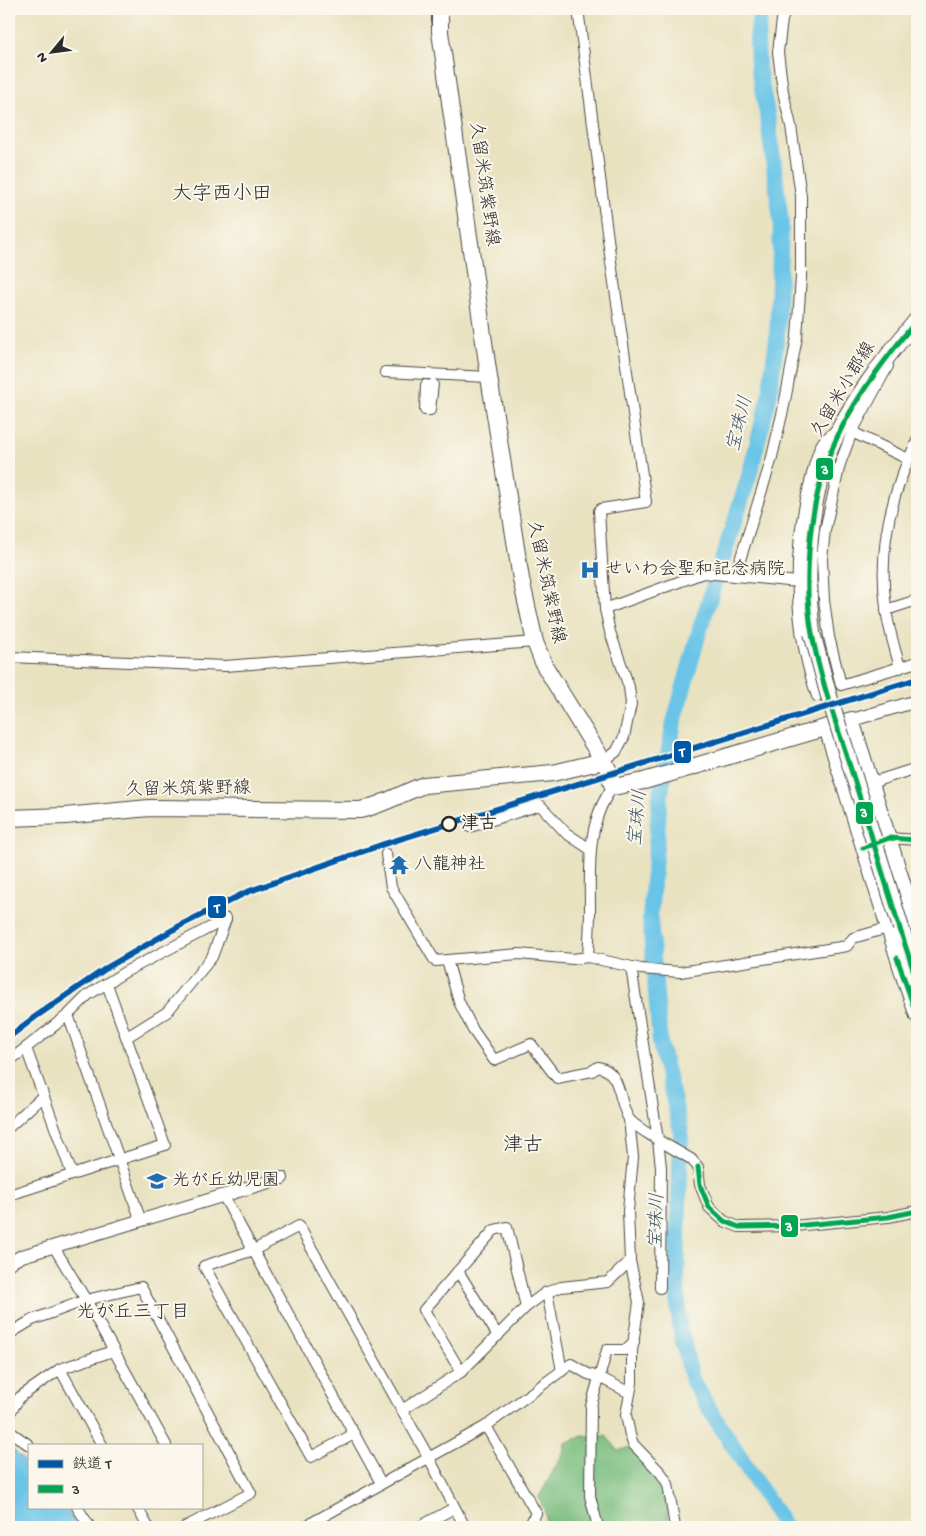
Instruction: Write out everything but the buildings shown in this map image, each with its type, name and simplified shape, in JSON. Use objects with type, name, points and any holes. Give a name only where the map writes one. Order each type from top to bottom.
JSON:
[{"type":"main road","name":"久留米筑紫野線","points":[[9,818],[65,816],[149,808],[360,810],[384,803],[424,785],[553,773],[603,761],[544,665],[535,642],[521,580],[489,377],[440,32],[440,9]]},
{"type":"main road","name":"久留米小郡線","points":[[917,320],[893,348],[848,427],[830,449],[821,477],[813,514],[808,573],[812,633],[828,693],[894,928],[917,981]]},
{"type":"main road","points":[[603,761],[610,773],[612,787],[644,781],[852,720],[917,927]]},
{"type":"main road","points":[[826,728],[863,848],[894,928],[904,979],[917,1016]]},
{"type":"street","points":[[578,9],[610,252],[646,502],[599,510],[605,609],[610,632],[629,687],[631,704],[624,737],[616,752],[603,761]]},
{"type":"street","points":[[732,576],[771,461],[797,337],[801,277],[801,196],[778,52],[782,20],[786,9]]},
{"type":"street","points":[[386,372],[430,379],[489,377]]},
{"type":"street","points":[[848,427],[908,459]]},
{"type":"street","points":[[817,696],[808,670],[800,624],[798,582],[802,513],[822,442],[848,427]]},
{"type":"street","points":[[848,427],[825,530],[822,559],[824,600],[841,685],[917,662]]},
{"type":"street","points":[[900,668],[886,610],[884,563],[888,521],[908,459],[917,441]]},
{"type":"street","points":[[605,609],[703,573],[798,582]]},
{"type":"street","points":[[886,610],[917,600]]},
{"type":"street","points":[[9,657],[225,666],[535,642]]},
{"type":"street","points":[[852,720],[917,701]]},
{"type":"street","points":[[873,782],[917,768]]},
{"type":"street","points":[[588,957],[590,849],[597,819],[606,796],[612,787]]},
{"type":"street","points":[[470,827],[540,805],[566,833],[590,849]]},
{"type":"street","points":[[863,848],[889,838],[917,840]]},
{"type":"street","points":[[386,854],[391,887],[435,961],[519,954],[573,959],[588,957],[636,968],[680,972],[846,946],[853,938],[894,928]]},
{"type":"street","points":[[9,1061],[68,1015],[88,995],[125,972],[226,919],[212,957],[167,1012],[127,1038]]},
{"type":"street","points":[[447,960],[459,1002],[474,1030],[494,1060],[531,1044],[557,1078],[592,1071],[598,1067],[605,1068],[614,1077],[629,1120],[633,1156],[628,1211],[630,1260],[639,1302],[634,1342],[632,1383],[626,1414],[633,1444],[661,1473],[668,1484],[675,1527]]},
{"type":"street","points":[[636,968],[661,1143],[660,1288]]},
{"type":"street","points":[[9,1195],[165,1145],[107,984]]},
{"type":"street","points":[[68,1015],[141,1220]]},
{"type":"street","points":[[26,1048],[72,1174]]},
{"type":"street","points":[[9,1126],[43,1096]]},
{"type":"street","points":[[629,1120],[661,1143],[691,1159],[698,1168],[700,1185],[710,1207],[724,1221],[739,1227],[794,1226],[888,1217],[917,1211]]},
{"type":"street","points":[[9,1263],[22,1256],[54,1246],[282,1178]]},
{"type":"street","points":[[223,1195],[381,1483]]},
{"type":"street","points":[[354,1434],[311,1457],[204,1266],[254,1250],[299,1226],[429,1458],[465,1527]]},
{"type":"street","points":[[461,1372],[424,1310],[494,1230],[507,1227],[526,1307]]},
{"type":"street","points":[[54,1246],[165,1444]]},
{"type":"street","points":[[402,1410],[461,1372],[526,1307],[547,1292],[560,1287],[608,1282],[630,1260]]},
{"type":"street","points":[[458,1271],[498,1336]]},
{"type":"street","points":[[9,1334],[32,1320],[86,1300],[141,1287],[251,1493],[203,1511],[185,1527]]},
{"type":"street","points":[[547,1292],[562,1371]]},
{"type":"street","points":[[598,1527],[590,1496],[589,1447],[591,1406],[607,1350],[625,1350],[634,1342]]},
{"type":"street","points":[[9,1414],[20,1397],[60,1369],[113,1351]]},
{"type":"street","points":[[304,1527],[486,1426],[571,1364],[588,1374],[599,1377],[630,1392]]},
{"type":"street","points":[[60,1369],[101,1444]]},
{"type":"street","points":[[486,1426],[536,1513],[529,1527]]},
{"type":"street","points":[[9,1431],[28,1444]]},
{"type":"street","points":[[78,1508],[90,1527]]},
{"type":"street","points":[[138,1508],[148,1527]]},
{"type":"street","points":[[419,1527],[454,1508]]},
{"type":"green space","points":[[583,1436],[606,1436],[618,1450],[632,1448],[665,1489],[669,1525],[667,1527],[545,1527],[546,1515],[539,1497],[563,1453],[565,1443]]},
{"type":"water","points":[[9,1446],[28,1465],[28,1508],[65,1508],[78,1527],[9,1527]]},
{"type":"waterway","name":"宝珠川","points":[[761,9],[757,39],[758,67],[768,119],[781,222],[777,338],[769,397],[749,476],[700,629],[674,722],[660,797],[650,919],[660,1043],[681,1131],[677,1278],[679,1323],[692,1380],[785,1527]]},
{"type":"rail line","name":"T","points":[[9,1037],[108,967],[183,924],[247,892],[384,844],[917,679]]},
{"type":"transit line","name":"3","points":[[917,320],[875,374],[858,400],[842,426],[830,454],[820,484],[813,516],[808,582],[810,624],[820,671],[917,981]]},
{"type":"transit line","name":"3","points":[[863,848],[889,838],[917,840]]},
{"type":"transit line","name":"3","points":[[897,958],[917,1016]]},
{"type":"transit line","name":"3","points":[[698,1167],[700,1185],[709,1207],[724,1221],[739,1227],[794,1226],[888,1217],[917,1211]]},
{"type":"place","name":"せいわ会聖和記念病院","points":[[590,570]]},
{"type":"place","name":"津古","points":[[449,824]]},
{"type":"place","name":"八龍神社","points":[[399,865]]},
{"type":"place","name":"光が丘幼児園","points":[[157,1181]]},
{"type":"district","name":"大字西小田","points":[[222,195]]},
{"type":"district","name":"津古","points":[[523,1146]]},
{"type":"district","name":"光が丘三丁目","points":[[133,1313]]}]
